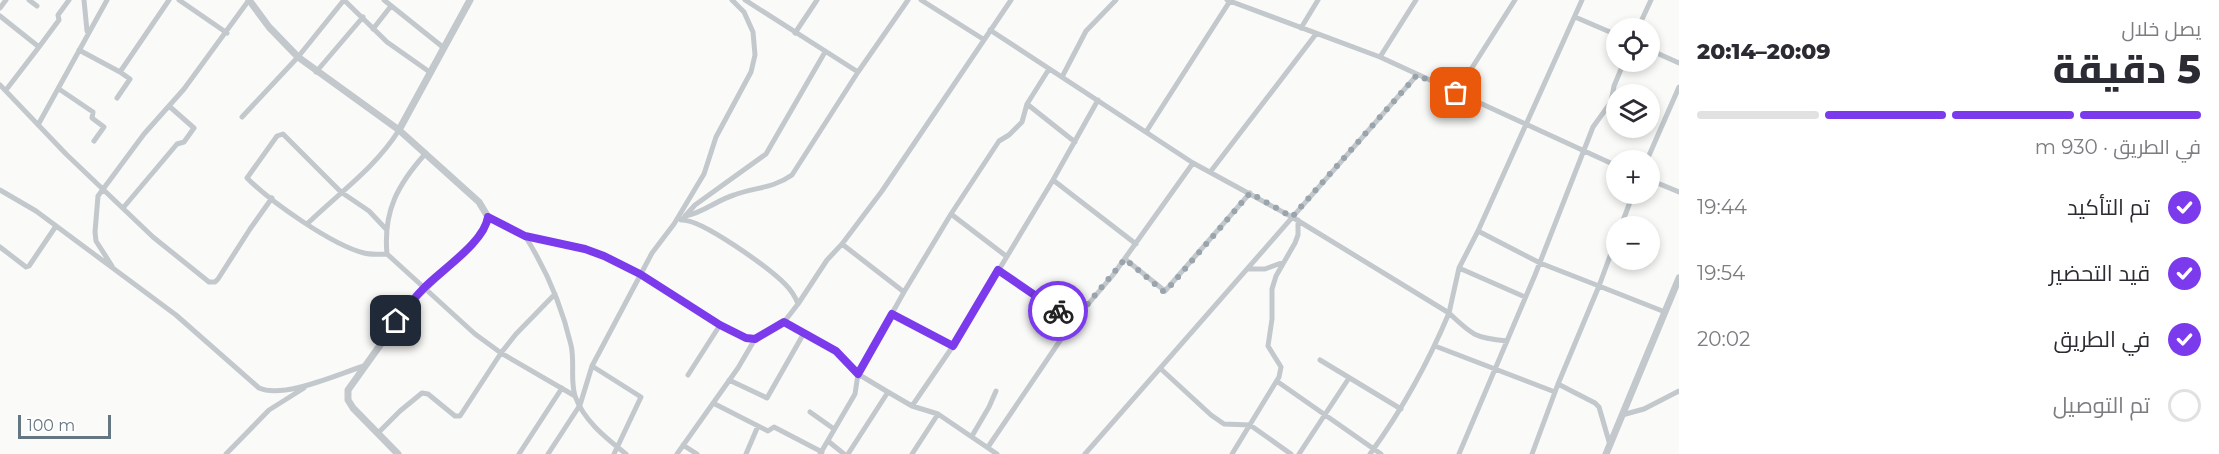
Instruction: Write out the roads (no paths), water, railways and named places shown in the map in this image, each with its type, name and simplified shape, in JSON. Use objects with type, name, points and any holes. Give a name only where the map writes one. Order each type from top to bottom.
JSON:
[{"type":"street","points":[[0,8],[6,0]]},
{"type":"street","points":[[29,0],[37,6]]},
{"type":"street","points":[[6,90],[59,20],[58,16],[69,0]]},
{"type":"street","points":[[84,0],[87,33]]},
{"type":"street","points":[[39,125],[106,0]]},
{"type":"street","points":[[120,72],[169,0]]},
{"type":"street","points":[[179,0],[226,33]]},
{"type":"street","points":[[117,272],[96,241],[96,203],[103,189],[144,134],[184,89],[249,0],[269,27],[298,57],[399,129],[479,202],[488,217],[525,236],[585,249],[640,274],[720,325],[738,335],[755,339]]},
{"type":"street","points":[[242,117],[298,57],[344,0],[387,42],[431,73]]},
{"type":"street","points":[[384,0],[444,48]]},
{"type":"street","points":[[548,454],[580,405],[592,366],[640,274],[704,174],[716,138],[754,63],[753,32],[744,12],[732,0]]},
{"type":"street","points":[[745,0],[858,72]]},
{"type":"street","points":[[795,33],[817,0]]},
{"type":"street","points":[[684,217],[736,194],[779,183],[792,175],[858,72],[908,0]]},
{"type":"street","points":[[921,0],[983,39]]},
{"type":"street","points":[[676,454],[755,339],[784,322],[827,260],[882,191],[1011,0]]},
{"type":"street","points":[[1062,77],[1086,30],[1116,0]]},
{"type":"street","points":[[1301,28],[1318,0]]},
{"type":"street","points":[[1380,57],[1416,0]]},
{"type":"street","points":[[1456,93],[1515,0]]},
{"type":"street","points":[[1372,452],[1401,409],[1435,346],[1449,312],[1459,268],[1478,231],[1582,0]]},
{"type":"street","points":[[1643,18],[1651,0]]},
{"type":"street","points":[[1146,132],[1228,1],[1380,57],[1606,161]]},
{"type":"street","points":[[308,223],[368,169],[392,141],[431,73],[466,2]]},
{"type":"street","points":[[373,29],[391,6]]},
{"type":"street","points":[[0,16],[39,47]]},
{"type":"street","points":[[316,72],[363,17]]},
{"type":"street","points":[[1575,17],[1606,30]]},
{"type":"street","points":[[990,30],[1193,163],[1295,218],[1449,312],[1473,334],[1480,338],[1508,341]]},
{"type":"street","points":[[1211,171],[1316,34]]},
{"type":"street","points":[[79,50],[120,72],[130,80],[117,98]]},
{"type":"street","points":[[674,224],[766,154],[825,52]]},
{"type":"street","points":[[1660,54],[1679,63]]},
{"type":"street","points":[[712,403],[768,431],[774,427],[821,453],[855,394],[858,374],[904,292],[999,141],[1010,135],[1022,122],[1027,104],[1049,69]]},
{"type":"street","points":[[1460,454],[1540,263],[1593,127],[1611,102],[1620,72]]},
{"type":"street","points":[[1085,454],[1295,218],[1417,75]]},
{"type":"street","points":[[0,85],[103,189],[206,281],[212,283],[218,279],[272,198]]},
{"type":"street","points":[[1651,150],[1679,87]]},
{"type":"street","points":[[59,89],[93,112],[91,118],[103,127],[94,141]]},
{"type":"street","points":[[912,406],[953,346],[1053,180],[1098,100]]},
{"type":"street","points":[[1027,104],[1075,142]]},
{"type":"street","points":[[123,208],[177,144],[184,142],[194,128],[169,106]]},
{"type":"street","points":[[386,229],[369,211],[341,192],[286,135],[280,134],[247,178],[272,198],[341,244],[366,254],[387,254],[462,323],[501,354],[575,396]]},
{"type":"street","points":[[387,254],[386,229],[389,214],[407,173],[426,153]]},
{"type":"street","points":[[988,447],[1072,323],[1125,259],[1193,163]]},
{"type":"street","points":[[1053,180],[1136,244]]},
{"type":"street","points":[[1660,184],[1679,192]]},
{"type":"street","points":[[0,190],[36,211],[176,315],[259,388],[271,391],[308,385],[364,366]]},
{"type":"street","points":[[1125,259],[1165,291],[1250,193]]},
{"type":"street","points":[[951,214],[1006,256]]},
{"type":"street","points":[[398,454],[353,408],[347,396],[348,390],[424,288],[475,241],[484,229],[488,217]]},
{"type":"street","points":[[684,217],[754,259],[783,282],[793,293],[798,304]]},
{"type":"street","points":[[1232,454],[1278,382],[1281,368],[1268,346],[1272,320],[1272,289],[1276,276],[1298,235],[1295,218]]},
{"type":"street","points":[[0,247],[26,267],[29,266],[56,226]]},
{"type":"street","points":[[1478,231],[1540,263],[1665,312]]},
{"type":"street","points":[[525,236],[542,262],[555,294],[571,346],[575,396],[597,429],[626,454]]},
{"type":"street","points":[[842,244],[904,292]]},
{"type":"street","points":[[1249,268],[1265,269],[1284,262]]},
{"type":"street","points":[[1532,454],[1606,267]]},
{"type":"street","points":[[1459,268],[1525,297]]},
{"type":"street","points":[[998,270],[1047,302],[1072,323]]},
{"type":"street","points":[[1606,454],[1679,278]]},
{"type":"street","points":[[378,433],[422,393],[428,394],[459,417],[516,334],[555,294]]},
{"type":"street","points":[[892,314],[953,346]]},
{"type":"street","points":[[784,322],[836,351],[858,374],[912,406],[938,414],[997,454]]},
{"type":"street","points":[[688,375],[720,325]]},
{"type":"street","points":[[729,380],[767,398],[804,333]]},
{"type":"street","points":[[1435,346],[1555,392]]},
{"type":"street","points":[[1320,360],[1401,409]]},
{"type":"street","points":[[592,366],[641,397],[614,454]]},
{"type":"street","points":[[1161,369],[1224,424],[1250,425],[1291,454]]},
{"type":"street","points":[[1299,454],[1349,378]]},
{"type":"street","points":[[1278,382],[1372,452],[1381,454]]},
{"type":"street","points":[[1558,384],[1599,407],[1610,445]]},
{"type":"street","points":[[226,454],[269,410],[308,385]]},
{"type":"street","points":[[519,454],[562,388]]},
{"type":"street","points":[[972,436],[996,390]]},
{"type":"street","points":[[1622,415],[1644,409],[1679,391]]},
{"type":"street","points":[[828,441],[846,454],[888,392]]},
{"type":"street","points":[[810,412],[834,429]]},
{"type":"street","points":[[912,454],[938,414]]},
{"type":"street","points":[[746,454],[758,426]]},
{"type":"street","points":[[683,445],[698,454]]}]
